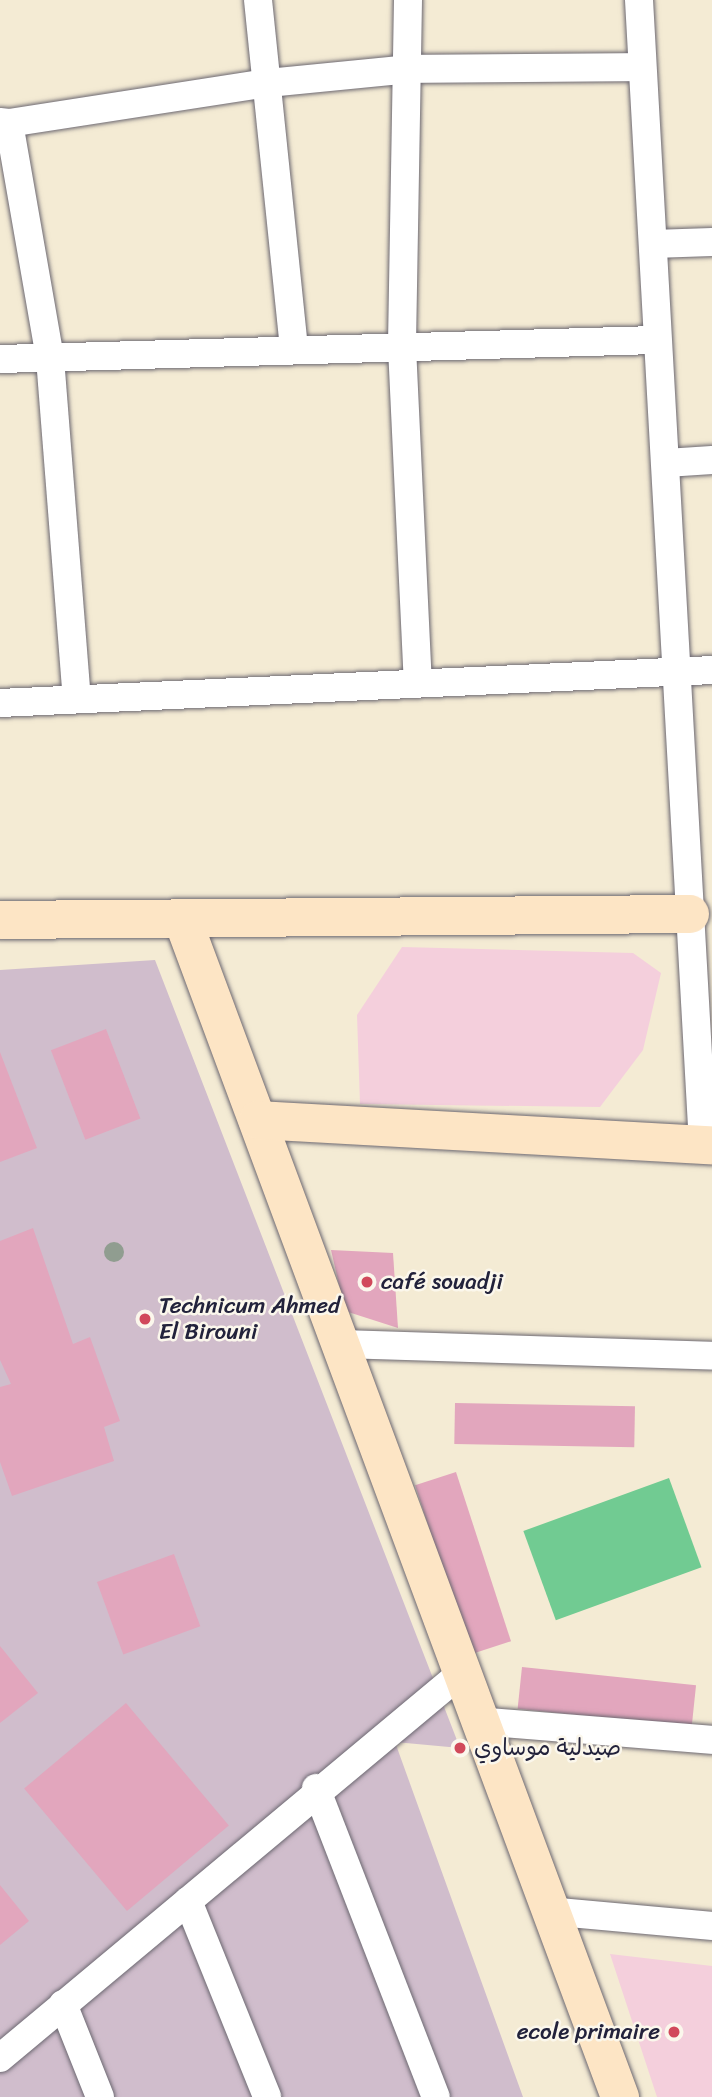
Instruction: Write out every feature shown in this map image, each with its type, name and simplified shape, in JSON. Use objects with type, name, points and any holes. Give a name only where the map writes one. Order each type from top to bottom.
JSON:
[{"type":"street","points":[[258,0],[294,349]]},
{"type":"street","points":[[408,0],[410,69],[402,347],[418,684]]},
{"type":"street","points":[[258,1120],[708,1145],[690,914],[666,463],[656,340],[653,244],[639,67],[639,0]]},
{"type":"street","points":[[77,698],[50,358],[5,122],[268,83],[410,69],[639,67]]},
{"type":"street","points":[[653,244],[712,242]]},
{"type":"street","points":[[0,359],[656,340]]},
{"type":"street","points":[[666,463],[712,460]]},
{"type":"street","points":[[0,703],[712,670]]},
{"type":"street","points":[[0,920],[690,914]]},
{"type":"street","points":[[182,918],[477,1721],[620,2097]]},
{"type":"street","points":[[340,1345],[712,1356]]},
{"type":"street","points":[[0,2058],[188,1901],[317,1788],[460,1674]]},
{"type":"street","points":[[477,1721],[712,1740]]},
{"type":"street","points":[[317,1788],[436,2097]]},
{"type":"street","points":[[188,1901],[267,2097]]},
{"type":"street","points":[[548,1911],[712,1926]]},
{"type":"street","points":[[63,2004],[100,2097]]},
{"type":"shaded area","points":[[402,947],[633,953],[661,973],[643,1050],[600,1107],[360,1104],[357,1015]]},
{"type":"shaded area","name":"Technicum Ahmed El Birouni","points":[[155,960],[460,1748],[395,1742],[523,2097],[0,2097],[0,970]]},
{"type":"shaded area","name":"ecole primaire","points":[[610,1954],[712,1966],[712,2097],[657,2097]]},
{"type":"green space","points":[[669,1478],[701,1567],[556,1620],[523,1531]]},
{"type":"building","points":[[106,1029],[140,1119],[85,1140],[51,1050]]},
{"type":"building","points":[[0,1052],[37,1148],[0,1162]]},
{"type":"building","points":[[33,1228],[73,1344],[90,1337],[120,1421],[104,1427],[114,1461],[12,1496],[0,1462],[0,1387],[11,1384],[0,1360],[0,1241]]},
{"type":"building","name":"café souadji","points":[[331,1250],[393,1253],[398,1328],[345,1311]]},
{"type":"building","points":[[455,1403],[635,1406],[634,1447],[454,1444]]},
{"type":"building","points":[[456,1472],[511,1641],[470,1655],[415,1485]]},
{"type":"building","points":[[174,1554],[200,1626],[123,1654],[97,1582]]},
{"type":"building","points":[[0,1646],[38,1693],[0,1723]]},
{"type":"building","points":[[522,1667],[696,1685],[692,1727],[518,1709]]},
{"type":"building","points":[[126,1703],[229,1826],[127,1911],[24,1788]]},
{"type":"building","points":[[0,1885],[29,1921],[0,1945]]},
{"type":"place","name":"café souadji","points":[[367,1282]]},
{"type":"place","name":"Technicum Ahmed El Birouni","points":[[145,1319]]},
{"type":"place","name":"صيدلية موساوي","points":[[460,1748]]},
{"type":"place","name":"ecole primaire","points":[[674,2032]]}]
